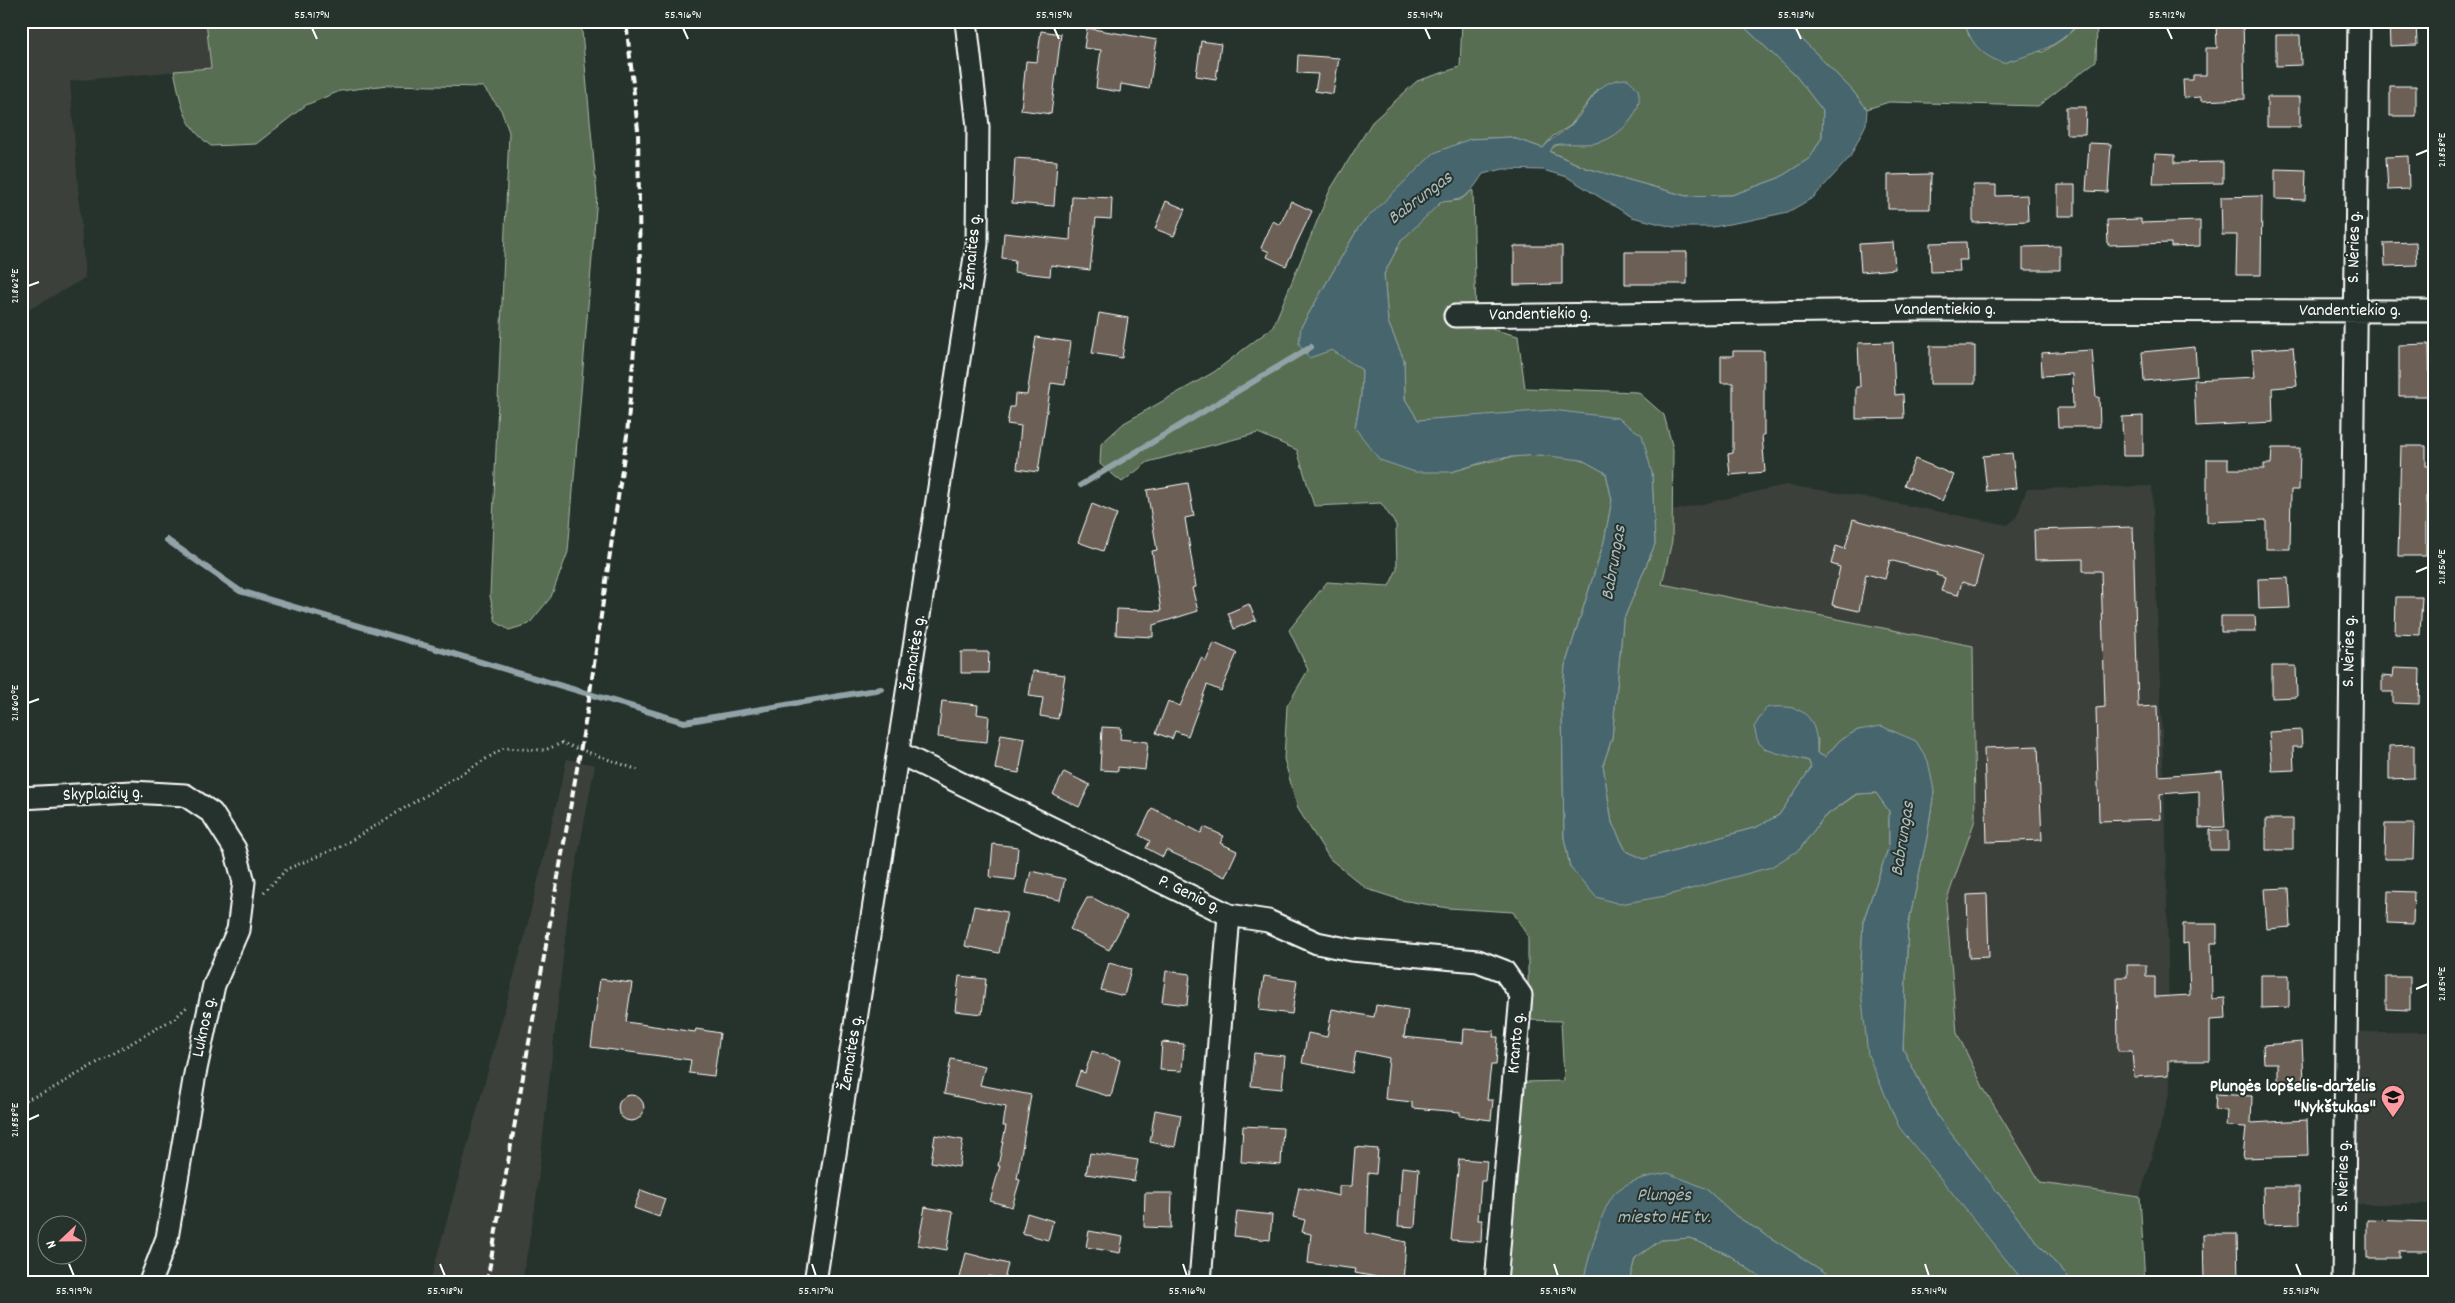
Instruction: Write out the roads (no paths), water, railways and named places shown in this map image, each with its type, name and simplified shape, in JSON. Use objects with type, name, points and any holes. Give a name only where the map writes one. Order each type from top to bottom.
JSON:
[{"type":"street","name":"Žemaitės g.","points":[[815,1282],[977,244],[978,127],[966,21]]},
{"type":"street","name":"S. Nėries g.","points":[[2343,1282],[2358,21]]},
{"type":"street","name":"Vandentiekio g.","points":[[1455,316],[1914,310],[2434,311]]},
{"type":"street","name":"P. Genio g.","points":[[899,753],[1229,915],[1200,1282]]},
{"type":"street","name":"Skyplaičių g.","points":[[21,798],[132,792],[185,795]]},
{"type":"street","name":"Luknos g.","points":[[150,1282],[167,1238],[195,1074],[214,985],[238,930],[244,882],[235,849],[212,813],[185,795]]},
{"type":"street","name":"Kranto g.","points":[[1229,915],[1268,921],[1317,943],[1351,950],[1478,961],[1504,971],[1520,995],[1496,1282]]},
{"type":"water","name":"Babrungas","points":[[1738,21],[1784,21],[1852,90],[1867,109],[1866,124],[1850,157],[1814,197],[1788,212],[1713,227],[1673,227],[1632,217],[1567,177],[1543,170],[1503,169],[1483,174],[1470,192],[1462,198],[1441,202],[1401,241],[1384,274],[1388,322],[1404,360],[1405,399],[1418,420],[1552,410],[1618,418],[1642,435],[1652,473],[1655,544],[1623,621],[1612,738],[1603,765],[1612,823],[1626,851],[1644,859],[1757,827],[1779,815],[1811,768],[1809,761],[1776,753],[1759,743],[1754,727],[1766,708],[1790,707],[1806,715],[1815,730],[1817,753],[1825,757],[1840,740],[1858,730],[1881,726],[1916,741],[1928,761],[1934,791],[1927,837],[1908,926],[1903,1049],[1938,1117],[2036,1241],[2072,1282],[2024,1282],[1899,1127],[1868,1055],[1860,981],[1863,922],[1889,846],[1889,811],[1876,793],[1856,794],[1824,817],[1799,850],[1771,867],[1665,896],[1620,904],[1596,897],[1570,867],[1564,837],[1562,703],[1565,666],[1604,542],[1612,500],[1606,473],[1582,460],[1540,455],[1497,458],[1451,472],[1415,472],[1380,460],[1355,428],[1361,396],[1362,370],[1332,350],[1309,358],[1299,344],[1301,327],[1360,225],[1434,153],[1470,139],[1510,137],[1543,148],[1570,126],[1600,89],[1616,80],[1628,79],[1638,90],[1638,107],[1623,129],[1600,142],[1554,145],[1550,152],[1586,168],[1686,196],[1732,195],[1779,178],[1810,158],[1822,137],[1823,111],[1796,76]]},
{"type":"water","points":[[1964,21],[2073,21],[2075,27],[2067,35],[2050,46],[2033,54],[2003,63],[1995,60],[1978,48],[1970,36]]},
{"type":"water","name":"Plungės miesto HE tv.","points":[[1668,1173],[1705,1188],[1736,1216],[1840,1282],[1767,1282],[1729,1255],[1690,1238],[1661,1240],[1635,1258],[1629,1282],[1583,1282],[1596,1234],[1611,1198],[1617,1191],[1628,1184],[1655,1175]]},
{"type":"waterway","points":[[1081,485],[1311,347]]},
{"type":"waterway","points":[[167,540],[240,591],[684,722],[881,689]]},
{"type":"railway","points":[[487,1282],[588,706],[627,435],[640,274],[638,130],[626,21]]},
{"type":"place","name":"Plungės lopšelis-darželis \"Nykštukas\"","points":[[2393,1118]]}]
